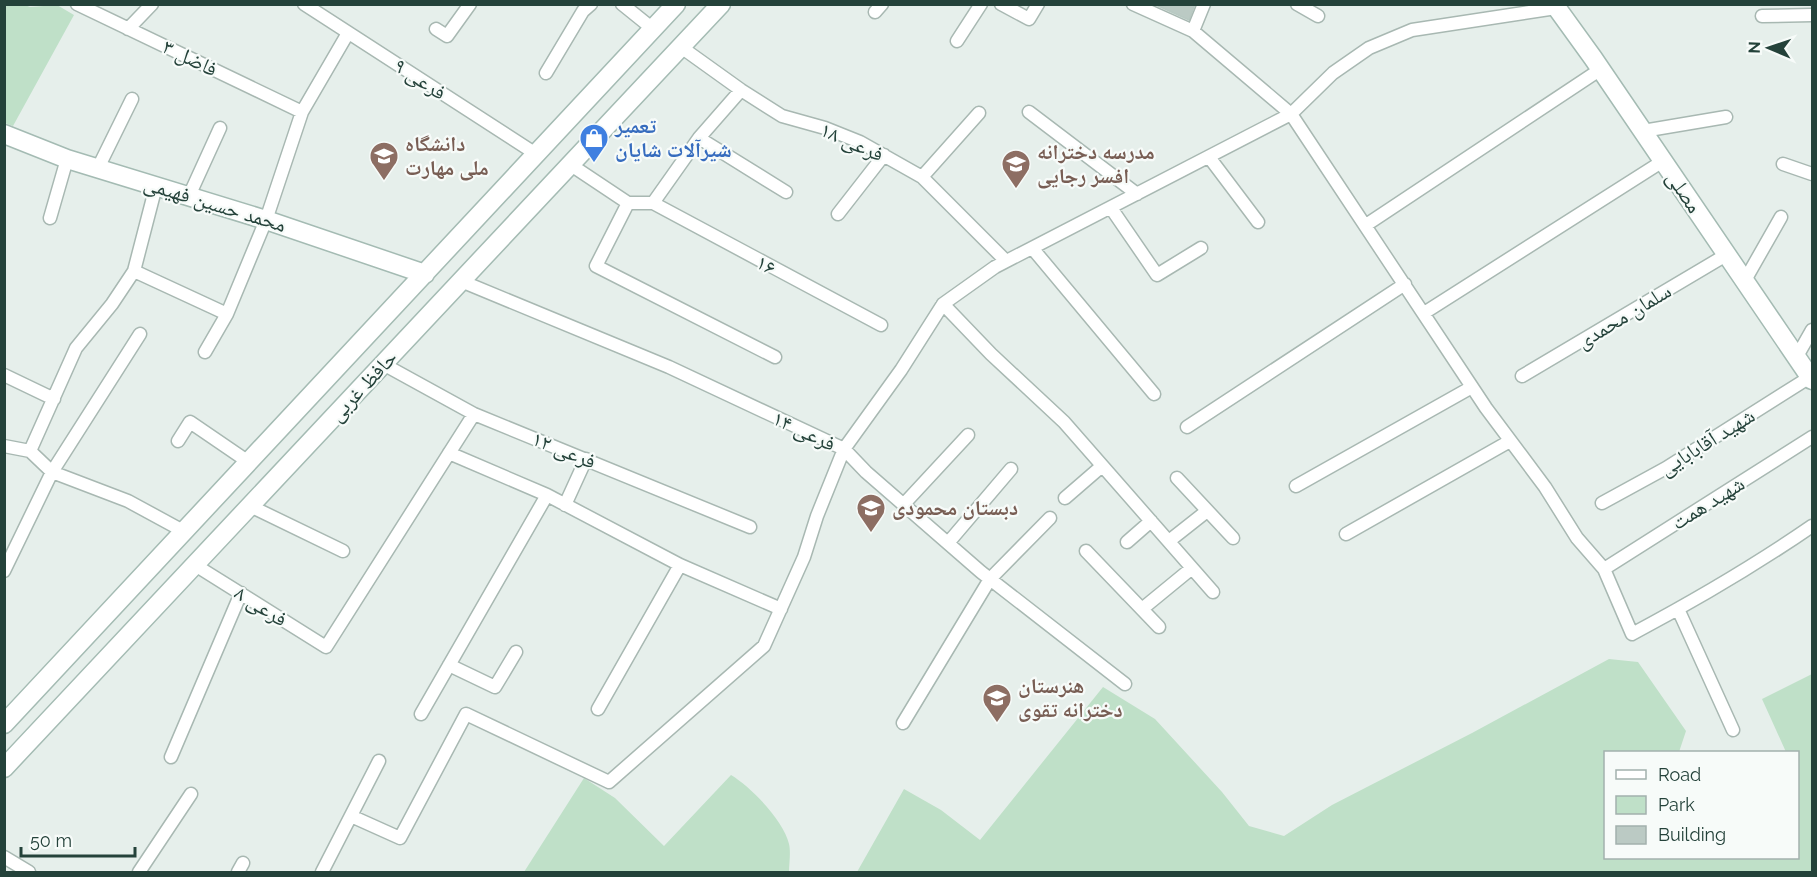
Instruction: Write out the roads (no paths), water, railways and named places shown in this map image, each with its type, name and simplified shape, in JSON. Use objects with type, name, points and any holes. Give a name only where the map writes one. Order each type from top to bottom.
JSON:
[{"type":"main road","name":"حافظ غربی","points":[[4,724],[676,4]]},
{"type":"main road","name":"حافظ غربی","points":[[4,768],[721,4]]},
{"type":"main road","name":"مصلی","points":[[1555,6],[1601,69],[1811,378]]},
{"type":"main road","name":"محمد حسین فهیمی","points":[[4,134],[67,159],[266,219],[425,274]]},
{"type":"main road","points":[[273,437],[294,459]]},
{"type":"street","name":"فاضل ۳","points":[[77,4],[302,112]]},
{"type":"street","points":[[128,29],[152,4]]},
{"type":"street","name":"فرعی ۹","points":[[304,4],[536,154]]},
{"type":"street","points":[[436,28],[447,36],[470,4]]},
{"type":"street","points":[[546,73],[584,11],[591,4]]},
{"type":"street","points":[[622,4],[653,29]]},
{"type":"street","points":[[957,41],[981,4]]},
{"type":"street","points":[[1001,4],[1029,20],[1038,4]]},
{"type":"street","points":[[1133,4],[1193,31],[1291,114],[1472,387],[1545,487],[1577,538],[1604,569],[1632,634],[1775,552],[1812,526]]},
{"type":"street","points":[[1193,31],[1204,4]]},
{"type":"street","points":[[1297,4],[1317,16]]},
{"type":"street","points":[[351,816],[400,838],[466,714],[609,782],[764,645],[804,557],[817,516],[844,449],[901,370],[943,304],[995,267],[1291,114],[1333,73],[1369,48],[1412,30],[1555,6]]},
{"type":"street","points":[[1762,16],[1812,15]]},
{"type":"street","points":[[205,352],[226,314],[266,219],[302,112],[348,33]]},
{"type":"street","name":"فرعی ۱۸","points":[[681,47],[782,116],[825,128],[884,155],[922,177],[1006,261]]},
{"type":"street","points":[[1366,225],[1601,69]]},
{"type":"street","points":[[741,90],[640,204],[596,266],[775,357]]},
{"type":"street","points":[[98,168],[132,99]]},
{"type":"street","points":[[1029,112],[1137,194]]},
{"type":"street","points":[[922,177],[979,113]]},
{"type":"street","points":[[1642,131],[1726,117]]},
{"type":"street","points":[[189,196],[220,128]]},
{"type":"street","points":[[699,138],[786,192]]},
{"type":"street","points":[[838,214],[884,155]]},
{"type":"street","points":[[1209,157],[1258,222]]},
{"type":"street","points":[[50,218],[67,159]]},
{"type":"street","points":[[1424,313],[1663,161]]},
{"type":"street","points":[[1783,164],[1812,174]]},
{"type":"street","name":"۱۶","points":[[571,165],[640,204],[881,325]]},
{"type":"street","points":[[30,451],[76,348],[112,304],[134,271],[156,186]]},
{"type":"street","points":[[1111,208],[1157,275],[1201,248]]},
{"type":"street","points":[[1744,282],[1781,217]]},
{"type":"street","points":[[1032,249],[1154,394]]},
{"type":"street","name":"سلمان محمدی","points":[[1522,376],[1726,255]]},
{"type":"street","points":[[134,271],[226,314]]},
{"type":"street","name":"فرعی ۱۴","points":[[461,281],[669,368],[844,449],[990,579],[1125,684]]},
{"type":"street","points":[[1187,427],[1405,284]]},
{"type":"street","points":[[943,304],[991,354],[1064,422],[1213,592]]},
{"type":"street","points":[[1796,358],[1812,330]]},
{"type":"street","points":[[4,571],[52,472],[140,334]]},
{"type":"street","name":"فرعی ۱۲","points":[[383,364],[474,414],[750,527]]},
{"type":"street","points":[[4,375],[54,399]]},
{"type":"street","name":"شهید آقابابایی","points":[[1602,503],[1666,468],[1811,378]]},
{"type":"street","points":[[1296,486],[1472,387]]},
{"type":"street","points":[[474,414],[449,453],[548,495],[680,565],[781,609]]},
{"type":"street","points":[[178,441],[190,422],[250,463]]},
{"type":"street","points":[[904,504],[968,435]]},
{"type":"street","name":"شهید همت","points":[[1604,569],[1812,437]]},
{"type":"street","points":[[1346,534],[1510,441]]},
{"type":"street","points":[[4,446],[30,451],[52,472],[128,501],[185,532]]},
{"type":"street","name":"فرعی ۸","points":[[195,564],[326,647],[449,453]]},
{"type":"street","points":[[565,505],[586,459]]},
{"type":"street","points":[[1065,498],[1102,466]]},
{"type":"street","points":[[948,543],[1011,470]]},
{"type":"street","points":[[1177,478],[1233,538]]},
{"type":"street","points":[[421,714],[548,495]]},
{"type":"street","points":[[250,506],[343,551]]},
{"type":"street","points":[[1169,542],[1207,511]]},
{"type":"street","points":[[903,723],[990,579],[1050,518]]},
{"type":"street","points":[[1127,542],[1151,521]]},
{"type":"street","points":[[1086,551],[1159,627]]},
{"type":"street","points":[[598,709],[680,565]]},
{"type":"street","points":[[1142,609],[1192,568]]},
{"type":"street","points":[[171,756],[241,593]]},
{"type":"street","points":[[1678,609],[1733,730]]},
{"type":"street","points":[[449,665],[495,687],[516,652]]},
{"type":"street","points":[[322,873],[379,761]]},
{"type":"street","points":[[139,873],[191,794]]},
{"type":"street","points":[[4,856],[29,873]]},
{"type":"place","name":"تعمیر شیرآلات شایان","points":[[594,164]]},
{"type":"place","name":"دانشگاه ملی مهارت","points":[[384,182]]},
{"type":"place","name":"مدرسه دخترانه افسر رجایی","points":[[1016,190]]},
{"type":"place","name":"دبستان محمودی","points":[[871,534]]},
{"type":"place","name":"هنرستان دخترانه تقوی","points":[[997,724]]}]
